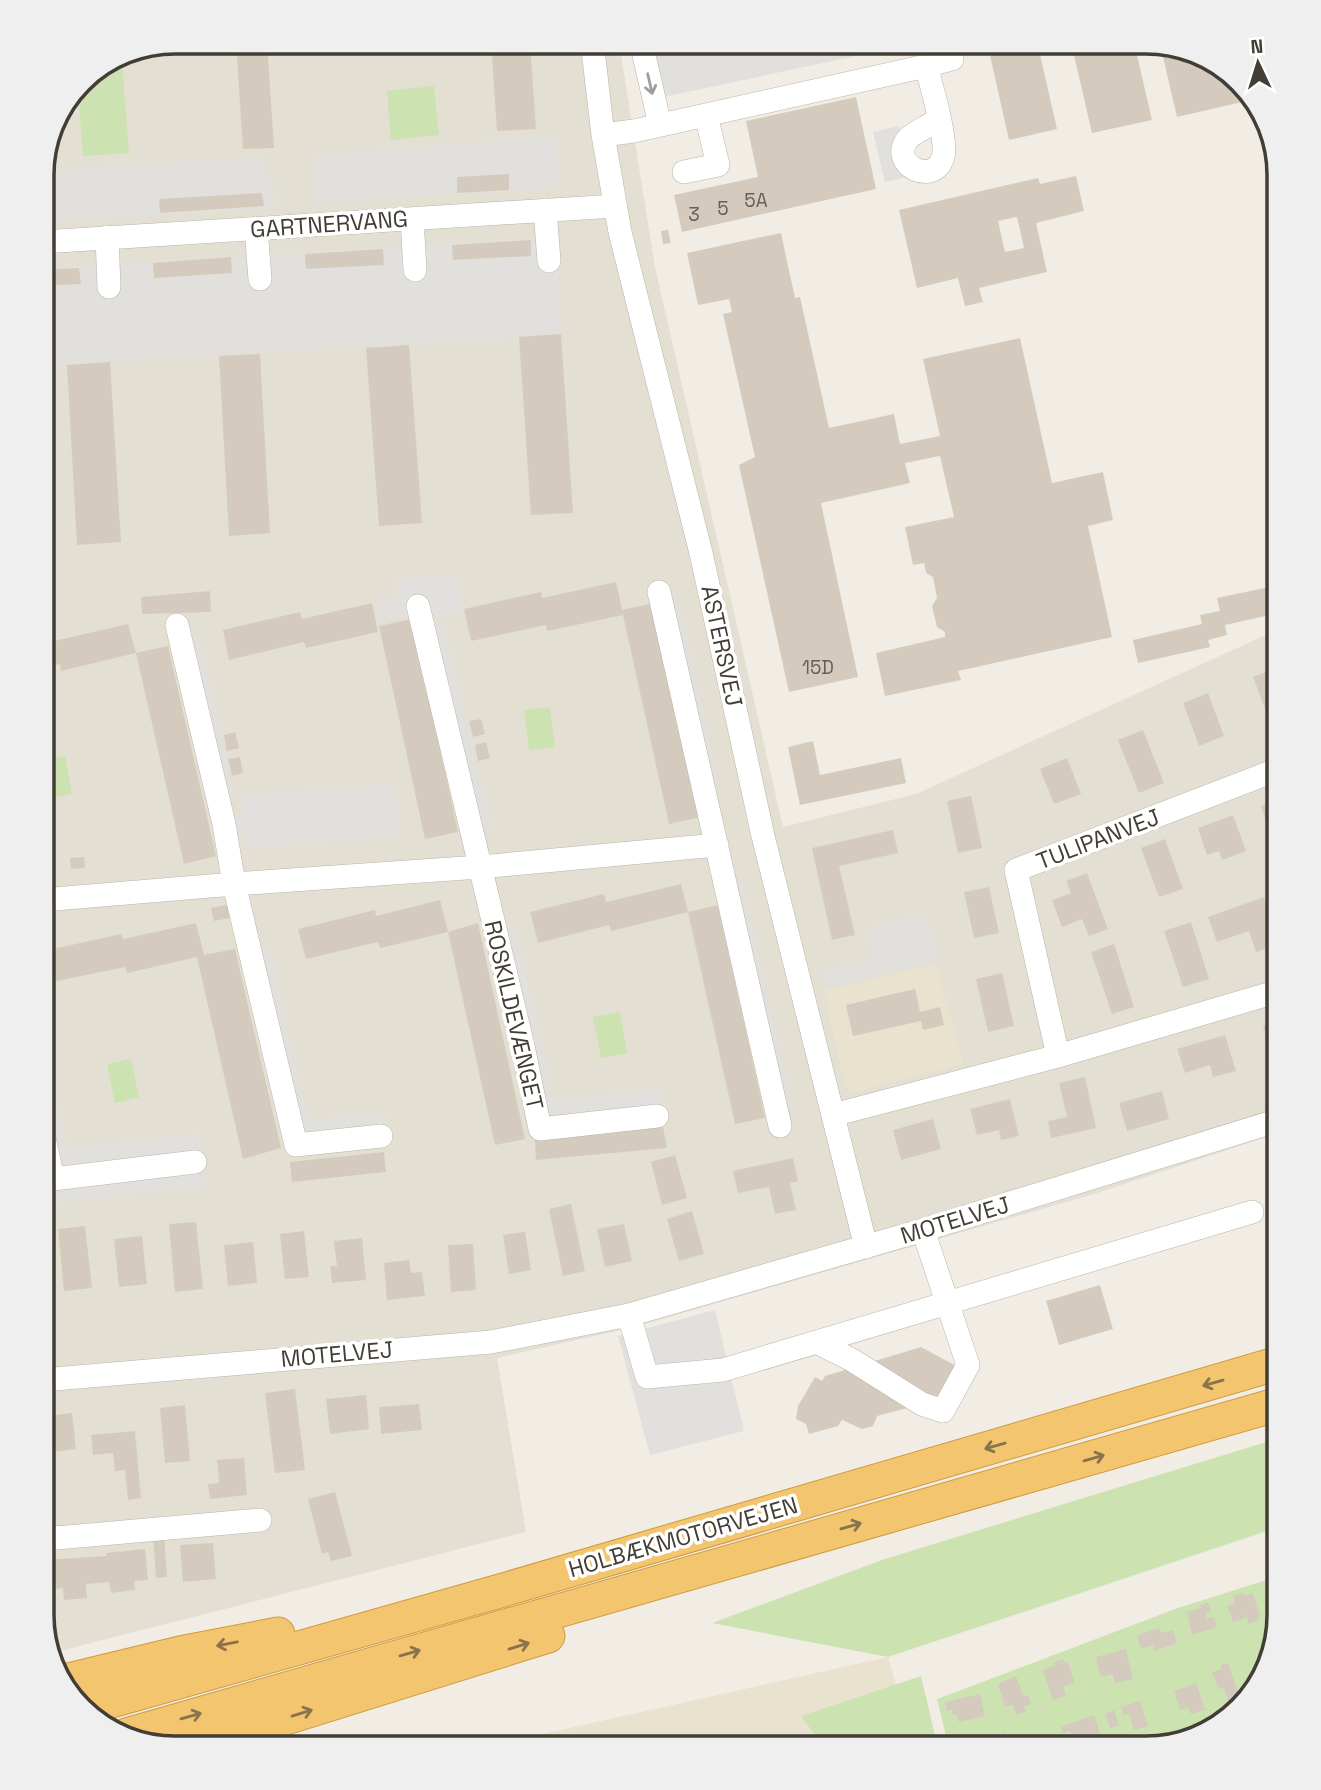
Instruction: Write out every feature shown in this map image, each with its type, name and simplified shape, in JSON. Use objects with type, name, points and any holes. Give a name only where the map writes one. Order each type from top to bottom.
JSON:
[{"type":"highway","name":"HOLBÆKMOTORVEJEN","points":[[96,1705],[510,1588],[1267,1367]]},
{"type":"highway","name":"HOLBÆKMOTORVEJEN","points":[[140,1731],[1267,1407]]},
{"type":"highway","points":[[232,1735],[545,1638],[785,1545]]},
{"type":"highway","points":[[73,1679],[180,1653],[510,1588]]},
{"type":"street","name":"ASTERSVEJ","points":[[593,54],[615,206],[701,553],[763,836],[866,1247]]},
{"type":"street","points":[[644,54],[660,125]]},
{"type":"street","points":[[603,135],[660,125],[926,66],[952,59],[951,55]]},
{"type":"street","points":[[926,66],[938,119]]},
{"type":"street","points":[[684,172],[718,165],[706,115]]},
{"type":"street","name":"GARTNERVANG","points":[[55,241],[615,206]]},
{"type":"street","points":[[545,210],[549,261]]},
{"type":"street","points":[[412,219],[415,270]]},
{"type":"street","points":[[256,228],[260,279]]},
{"type":"street","points":[[107,237],[109,287]]},
{"type":"street","points":[[659,592],[780,1126]]},
{"type":"street","name":"ROSKILDEVÆNGET","points":[[418,606],[540,1129],[657,1116]]},
{"type":"street","points":[[177,625],[224,824],[234,884],[296,1145],[381,1136]]},
{"type":"street","name":"TULIPANVEJ","points":[[1058,1056],[1016,870],[1267,774]]},
{"type":"street","points":[[54,900],[480,867],[717,845]]},
{"type":"street","points":[[833,1115],[1058,1056],[1267,995]]},
{"type":"street","name":"MOTELVEJ","points":[[54,1379],[491,1342],[629,1315],[923,1230],[1267,1124]]},
{"type":"street","points":[[54,1180],[195,1162]]},
{"type":"street","points":[[629,1315],[647,1377],[723,1370],[1252,1212]]},
{"type":"street","points":[[816,1342],[852,1360],[922,1404],[943,1411],[968,1365],[923,1230]]},
{"type":"street","points":[[54,1537],[260,1520]]},
{"type":"shaded area","points":[[176,54],[621,54],[655,267],[783,827],[916,794],[1267,634],[1267,1137],[1094,1194],[638,1326],[497,1358],[526,1532],[60,1651],[58,1646],[54,1614],[55,168],[63,129],[75,108],[90,90],[108,75],[129,63]]},
{"type":"shaded area","points":[[655,54],[862,55],[664,97]]},
{"type":"shaded area","points":[[899,126],[912,176],[885,182],[873,132]]},
{"type":"shaded area","points":[[555,137],[562,188],[314,202],[313,155]]},
{"type":"shaded area","points":[[263,157],[264,176],[273,176],[274,208],[55,221],[55,170]]},
{"type":"shaded area","points":[[556,237],[562,332],[495,339],[55,363],[55,268]]},
{"type":"shaded area","points":[[459,574],[462,613],[432,619],[413,615],[381,622],[375,603],[398,596],[397,579]]},
{"type":"shaded area","points":[[676,587],[718,780],[708,791],[665,599]]},
{"type":"shaded area","points":[[444,624],[492,828],[470,833],[421,629]]},
{"type":"shaded area","points":[[199,634],[235,797],[222,799],[227,816],[243,814],[241,795],[396,784],[400,836],[246,848],[243,830],[223,834],[175,640]]},
{"type":"shaded area","points":[[720,875],[742,882],[793,1108],[770,1102]]},
{"type":"shaded area","points":[[927,913],[938,961],[827,988],[823,971],[873,958],[866,928]]},
{"type":"shaded area","points":[[515,925],[554,1099],[660,1089],[662,1105],[542,1114],[501,927]]},
{"type":"shaded area","points":[[270,947],[308,1120],[386,1112],[388,1132],[288,1143],[245,950]]},
{"type":"shaded area","points":[[936,963],[963,1064],[856,1092],[845,1086],[824,991]]},
{"type":"shaded area","points":[[54,1085],[68,1147],[200,1134],[206,1186],[56,1203]]},
{"type":"shaded area","points":[[715,1310],[744,1431],[650,1455],[618,1336]]},
{"type":"shaded area","points":[[888,1657],[911,1736],[537,1735]]},
{"type":"green space","points":[[122,67],[129,153],[83,156],[79,103],[90,90]]},
{"type":"green space","points":[[434,86],[439,135],[391,140],[387,91]]},
{"type":"green space","points":[[550,707],[555,747],[529,750],[524,710]]},
{"type":"green space","points":[[65,756],[72,794],[55,797],[55,758]]},
{"type":"green space","points":[[620,1012],[627,1053],[601,1058],[593,1017]]},
{"type":"green space","points":[[131,1059],[139,1097],[115,1103],[107,1064]]},
{"type":"green space","points":[[1267,1442],[1267,1531],[888,1657],[712,1623],[885,1559]]},
{"type":"green space","points":[[1267,1580],[1266,1630],[1258,1661],[1242,1688],[1206,1720],[1177,1732],[1146,1736],[946,1736],[937,1699],[1178,1608]]},
{"type":"green space","points":[[921,1676],[935,1736],[816,1736],[801,1716]]},
{"type":"building","points":[[237,54],[268,54],[274,148],[243,149]]},
{"type":"building","points":[[492,54],[531,54],[536,129],[497,131]]},
{"type":"building","points":[[990,55],[1040,55],[1057,129],[1009,140]]},
{"type":"building","points":[[1074,55],[1137,55],[1152,120],[1092,133]]},
{"type":"building","points":[[1163,56],[1184,61],[1213,75],[1223,83],[1223,98],[1238,98],[1242,102],[1177,117]]},
{"type":"building","points":[[856,97],[876,189],[682,232],[674,195],[758,177],[746,121]]},
{"type":"building","points":[[509,174],[509,190],[457,193],[457,177]]},
{"type":"building","points":[[1076,176],[1084,211],[1036,223],[1047,272],[979,288],[983,302],[965,306],[958,278],[917,288],[899,210],[1038,178],[1040,184]],"holes":[[[1017,217],[1024,248],[1005,252],[998,221]]]},
{"type":"building","points":[[262,193],[264,206],[160,213],[159,199]]},
{"type":"building","points":[[668,230],[671,243],[663,244],[661,231]]},
{"type":"building","points":[[781,233],[795,298],[800,297],[829,428],[894,414],[900,444],[940,436],[923,359],[1020,338],[1052,483],[1103,472],[1113,520],[1088,526],[1112,637],[958,671],[961,680],[885,696],[876,653],[945,637],[945,632],[937,627],[932,606],[937,598],[933,577],[926,573],[924,563],[913,565],[905,527],[954,517],[940,456],[905,463],[910,483],[821,503],[858,677],[789,692],[739,465],[755,457],[723,314],[732,312],[729,299],[698,305],[687,253]]},
{"type":"building","points":[[531,240],[531,256],[453,260],[452,245]]},
{"type":"building","points":[[383,249],[384,265],[306,269],[305,254]]},
{"type":"building","points":[[231,257],[232,273],[154,278],[153,263]]},
{"type":"building","points":[[79,268],[81,284],[55,285],[55,269]]},
{"type":"building","points":[[561,334],[573,513],[531,515],[519,337]]},
{"type":"building","points":[[409,345],[422,523],[379,526],[366,348]]},
{"type":"building","points":[[260,354],[270,533],[229,536],[219,356]]},
{"type":"building","points":[[110,362],[121,542],[77,545],[67,365]]},
{"type":"building","points":[[616,582],[622,610],[654,603],[701,817],[669,824],[623,615],[547,631],[546,625],[471,641],[464,609],[541,592],[542,598]]},
{"type":"building","points":[[1267,588],[1267,616],[1225,625],[1227,635],[1208,640],[1210,647],[1138,663],[1133,640],[1202,624],[1200,615],[1220,611],[1217,598]]},
{"type":"building","points":[[210,591],[211,612],[142,614],[141,597]]},
{"type":"building","points":[[372,603],[378,632],[306,648],[304,642],[229,660],[223,630],[300,612],[302,619]]},
{"type":"building","points":[[412,619],[458,832],[425,839],[379,626]]},
{"type":"building","points":[[128,624],[136,653],[61,671],[60,664],[55,665],[55,641]]},
{"type":"building","points":[[168,646],[216,856],[184,864],[136,653]]},
{"type":"building","points":[[1267,672],[1267,714],[1253,677]]},
{"type":"building","points":[[1208,693],[1224,736],[1199,746],[1183,703]]},
{"type":"building","points":[[481,719],[485,734],[473,737],[469,721]]},
{"type":"building","points":[[1143,730],[1164,783],[1139,793],[1118,740]]},
{"type":"building","points":[[235,732],[239,748],[227,751],[224,735]]},
{"type":"building","points":[[813,741],[820,775],[901,758],[906,783],[800,805],[788,747]]},
{"type":"building","points":[[486,742],[490,758],[478,761],[475,745]]},
{"type":"building","points":[[240,757],[243,773],[232,776],[228,759]]},
{"type":"building","points":[[1067,758],[1081,794],[1054,804],[1040,769]]},
{"type":"building","points":[[971,796],[982,848],[958,853],[947,801]]},
{"type":"building","points":[[1267,804],[1267,825],[1261,806]]},
{"type":"building","points":[[1233,815],[1246,851],[1222,860],[1219,851],[1207,855],[1198,828]]},
{"type":"building","points":[[893,830],[898,853],[839,866],[855,935],[832,940],[812,848]]},
{"type":"building","points":[[1165,839],[1183,889],[1159,897],[1141,848]]},
{"type":"building","points":[[84,857],[85,868],[71,869],[70,858]]},
{"type":"building","points":[[1087,873],[1108,929],[1089,936],[1082,919],[1062,927],[1052,900],[1071,893],[1066,881]]},
{"type":"building","points":[[681,884],[688,912],[611,931],[609,925],[538,943],[530,912],[604,894],[606,902]]},
{"type":"building","points":[[989,887],[999,933],[974,938],[964,892]]},
{"type":"building","points":[[1264,897],[1267,906],[1267,948],[1256,952],[1249,931],[1217,942],[1208,917]]},
{"type":"building","points":[[440,900],[448,932],[380,948],[378,942],[306,959],[298,929],[375,910],[376,916]]},
{"type":"building","points":[[227,905],[230,918],[214,921],[211,908]]},
{"type":"building","points":[[718,905],[765,1118],[735,1124],[688,912]]},
{"type":"building","points":[[1191,922],[1209,979],[1183,987],[1164,931]]},
{"type":"building","points":[[196,923],[204,955],[235,949],[281,1148],[243,1159],[197,957],[127,973],[125,967],[54,981],[54,949],[121,934],[123,939]]},
{"type":"building","points":[[478,923],[525,1139],[495,1145],[448,932]]},
{"type":"building","points":[[1114,944],[1134,1007],[1112,1014],[1091,952]]},
{"type":"building","points":[[1002,973],[1014,1026],[988,1032],[976,979]]},
{"type":"building","points":[[915,989],[920,1012],[940,1007],[944,1025],[923,1030],[921,1021],[853,1036],[846,1005]]},
{"type":"building","points":[[1225,1035],[1236,1071],[1213,1077],[1210,1065],[1185,1073],[1177,1049]]},
{"type":"building","points":[[1085,1077],[1096,1128],[1051,1138],[1048,1121],[1067,1117],[1059,1083]]},
{"type":"building","points":[[1162,1091],[1169,1119],[1127,1131],[1119,1103]]},
{"type":"building","points":[[1010,1099],[1019,1136],[1001,1140],[999,1130],[977,1135],[970,1109]]},
{"type":"building","points":[[933,1119],[941,1149],[901,1160],[893,1130]]},
{"type":"building","points":[[663,1127],[667,1148],[536,1160],[535,1140]]},
{"type":"building","points":[[384,1152],[386,1172],[292,1182],[290,1162]]},
{"type":"building","points":[[675,1155],[687,1198],[662,1205],[651,1162]]},
{"type":"building","points":[[793,1158],[798,1181],[790,1183],[796,1210],[775,1214],[769,1187],[738,1193],[733,1171]]},
{"type":"building","points":[[571,1204],[585,1271],[563,1276],[549,1209]]},
{"type":"building","points":[[692,1211],[704,1254],[679,1261],[667,1219]]},
{"type":"building","points":[[196,1222],[203,1289],[175,1292],[169,1224]]},
{"type":"building","points":[[624,1224],[632,1261],[605,1267],[597,1229]]},
{"type":"building","points":[[85,1226],[92,1288],[64,1291],[58,1229]]},
{"type":"building","points":[[304,1231],[309,1277],[285,1279],[280,1234]]},
{"type":"building","points":[[525,1232],[531,1270],[509,1274],[503,1235]]},
{"type":"building","points":[[142,1236],[147,1284],[119,1287],[114,1239]]},
{"type":"building","points":[[362,1238],[366,1280],[332,1283],[330,1266],[337,1266],[334,1241]]},
{"type":"building","points":[[253,1242],[257,1283],[228,1286],[224,1245]]},
{"type":"building","points":[[473,1244],[476,1290],[451,1292],[448,1245]]},
{"type":"building","points":[[409,1260],[411,1273],[422,1272],[425,1296],[387,1300],[384,1263]]},
{"type":"building","points":[[1100,1285],[1113,1329],[1059,1345],[1046,1301]]},
{"type":"building","points":[[921,1347],[958,1367],[942,1399],[877,1416],[873,1426],[862,1429],[842,1420],[838,1426],[809,1434],[806,1424],[796,1419],[798,1406],[815,1377],[822,1381],[825,1376]]},
{"type":"building","points":[[295,1389],[305,1470],[275,1473],[265,1393]]},
{"type":"building","points":[[366,1395],[369,1429],[330,1434],[326,1399]]},
{"type":"building","points":[[419,1404],[422,1430],[381,1434],[379,1407]]},
{"type":"building","points":[[185,1405],[190,1461],[165,1463],[160,1408]]},
{"type":"building","points":[[72,1413],[76,1449],[54,1452],[54,1415]]},
{"type":"building","points":[[135,1431],[141,1498],[128,1500],[125,1470],[115,1471],[113,1453],[93,1455],[91,1435]]},
{"type":"building","points":[[244,1458],[247,1495],[210,1499],[208,1484],[219,1483],[217,1460]]},
{"type":"building","points":[[335,1492],[352,1556],[331,1561],[328,1552],[322,1554],[308,1499]]},
{"type":"building","points":[[164,1535],[167,1577],[156,1578],[153,1536]]},
{"type":"building","points":[[213,1543],[216,1579],[183,1582],[180,1545]]},
{"type":"building","points":[[145,1549],[148,1580],[134,1581],[135,1590],[111,1593],[109,1582],[86,1584],[87,1598],[64,1600],[63,1588],[54,1589],[54,1559],[106,1556],[106,1553]]},
{"type":"building","points":[[1243,1593],[1244,1596],[1253,1593],[1260,1616],[1249,1624],[1245,1613],[1245,1618],[1233,1622],[1227,1606],[1235,1603],[1233,1596]]},
{"type":"building","points":[[1208,1603],[1211,1612],[1206,1613],[1207,1619],[1214,1617],[1217,1627],[1192,1635],[1187,1612]]},
{"type":"building","points":[[1159,1628],[1161,1633],[1173,1630],[1177,1643],[1154,1651],[1153,1645],[1141,1649],[1137,1635]]},
{"type":"building","points":[[1126,1649],[1133,1679],[1115,1683],[1113,1674],[1101,1677],[1096,1657]]},
{"type":"building","points":[[1063,1659],[1064,1663],[1068,1662],[1075,1683],[1063,1686],[1066,1695],[1053,1700],[1043,1670],[1055,1666],[1054,1662]]},
{"type":"building","points":[[1228,1663],[1238,1692],[1229,1702],[1224,1688],[1218,1689],[1212,1672],[1222,1669],[1221,1665]]},
{"type":"building","points":[[1016,1676],[1023,1696],[1028,1695],[1031,1704],[1024,1706],[1026,1712],[1016,1715],[1013,1705],[1005,1707],[998,1684]]},
{"type":"building","points":[[1196,1683],[1205,1710],[1191,1714],[1188,1707],[1180,1710],[1174,1691]]},
{"type":"building","points":[[980,1694],[985,1716],[959,1722],[957,1714],[953,1715],[952,1710],[947,1711],[945,1702]]},
{"type":"building","points":[[1140,1701],[1148,1726],[1134,1730],[1129,1713],[1124,1715],[1121,1707]]},
{"type":"building","points":[[1114,1710],[1119,1725],[1110,1728],[1105,1714]]},
{"type":"building","points":[[1094,1715],[1101,1736],[1072,1736],[1070,1731],[1063,1733],[1061,1727]]}]
